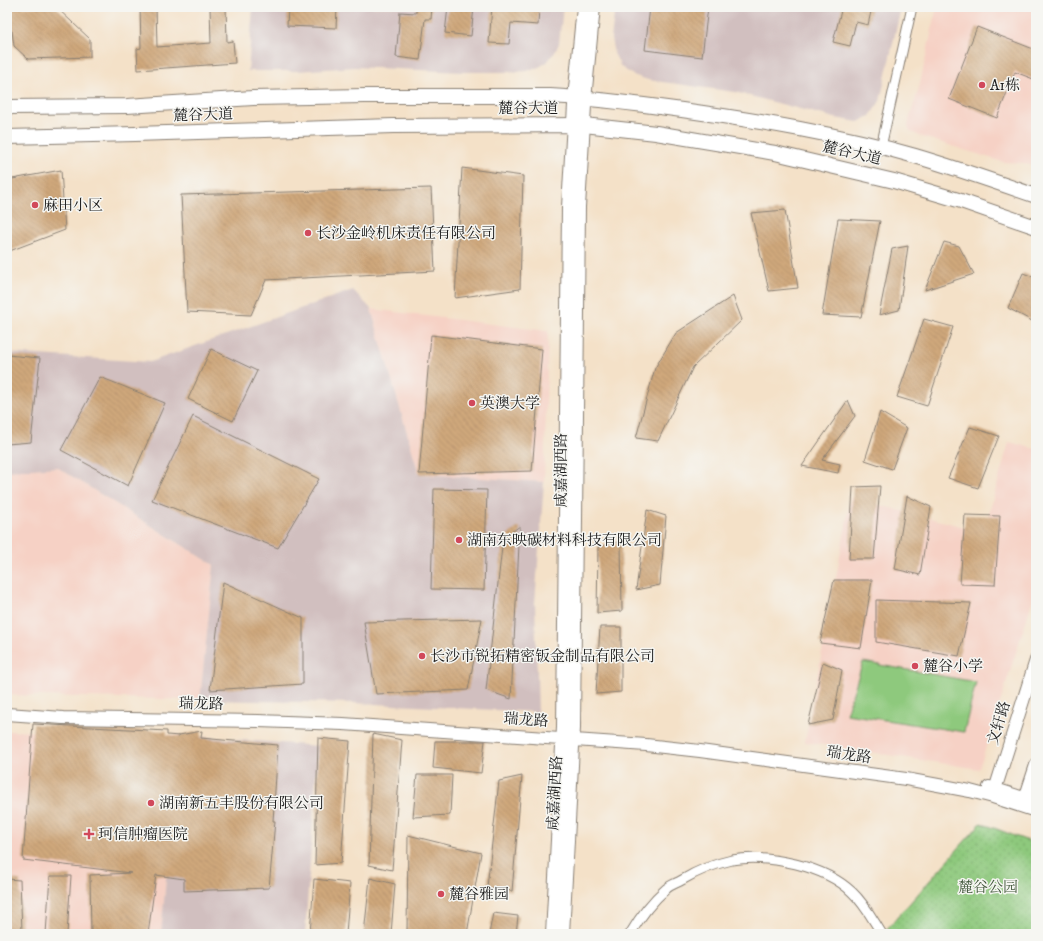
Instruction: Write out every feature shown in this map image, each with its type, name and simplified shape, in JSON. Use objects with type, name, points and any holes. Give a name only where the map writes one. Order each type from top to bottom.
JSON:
[{"type":"main road","name":"麓谷大道","points":[[7,107],[127,106],[253,98],[365,96],[580,97],[733,117],[796,128],[915,156],[980,176],[1036,196]]},
{"type":"main road","name":"麓谷大道","points":[[7,137],[393,126],[578,125],[656,133],[775,153],[894,181],[958,200],[1036,227]]},
{"type":"street","name":"咸嘉湖西路","points":[[563,934],[569,735],[568,207],[580,97],[582,7]]},
{"type":"street","name":"咸嘉湖西路","points":[[580,97],[594,7]]},
{"type":"street","points":[[881,147],[912,7]]},
{"type":"street","name":"文轩路","points":[[994,793],[1036,660]]},
{"type":"street","name":"瑞龙路","points":[[7,707],[62,711],[344,717],[569,735]]},
{"type":"street","name":"瑞龙路","points":[[7,714],[63,718],[343,724],[569,735],[646,737],[952,779],[994,793],[1028,802],[1036,811]]},
{"type":"street","name":"咸嘉湖西路","points":[[552,934],[569,735]]},
{"type":"street","points":[[1028,802],[1036,765]]},
{"type":"street","points":[[630,934],[642,914],[667,888],[698,870],[733,860],[762,859],[788,862],[819,871],[838,881],[852,892],[863,904],[882,934]]},
{"type":"shaded area","points":[[253,7],[563,7],[559,43],[555,52],[547,62],[539,67],[526,71],[463,72],[354,67],[298,71],[248,71]]},
{"type":"shaded area","points":[[615,7],[901,7],[880,101],[870,116],[858,122],[835,118],[735,92],[648,80],[633,75],[621,67],[614,53],[611,39]]},
{"type":"shaded area","points":[[937,7],[1036,7],[1036,167],[1023,163],[1003,162],[920,136],[910,131],[908,127],[909,120],[919,88]]},
{"type":"shaded area","points":[[353,290],[371,309],[419,474],[544,482],[535,603],[538,712],[354,703],[200,700],[214,565],[57,467],[7,471],[7,353],[150,362]]},
{"type":"shaded area","name":"英澳大学","points":[[371,309],[548,331],[544,482],[419,474]]},
{"type":"shaded area","name":"麓谷小学","points":[[1009,442],[1036,449],[1036,589],[979,769],[805,742],[851,498],[984,532]]},
{"type":"shaded area","points":[[57,467],[214,565],[200,700],[7,695],[7,471]]},
{"type":"shaded area","name":"珂信肿瘤医院","points":[[7,731],[179,735],[161,934],[7,934]]},
{"type":"shaded area","points":[[179,735],[318,746],[305,934],[161,934]]},
{"type":"green space","points":[[863,662],[976,682],[964,732],[846,714]]},
{"type":"green space","name":"麓谷公园","points":[[981,823],[1036,844],[1036,934],[887,934],[886,930]]},
{"type":"building","points":[[7,7],[56,7],[90,39],[90,57],[28,59],[14,46],[12,31],[7,27]]},
{"type":"building","points":[[140,7],[156,7],[157,47],[211,43],[210,7],[226,7],[227,42],[233,41],[235,63],[138,70],[137,49],[141,48]]},
{"type":"building","points":[[288,7],[337,7],[336,28],[287,26]]},
{"type":"building","points":[[416,7],[432,7],[431,19],[425,19],[420,60],[396,57],[400,12],[416,13]]},
{"type":"building","points":[[448,7],[474,7],[471,36],[445,33]]},
{"type":"building","points":[[492,7],[539,7],[538,25],[511,23],[509,44],[489,43]]},
{"type":"building","points":[[650,7],[708,7],[702,57],[645,50]]},
{"type":"building","points":[[842,7],[872,7],[868,25],[856,22],[850,46],[833,42]]},
{"type":"building","name":"A1栋","points":[[977,27],[1036,50],[1036,80],[1015,72],[997,118],[949,99]]},
{"type":"building","points":[[462,168],[523,176],[520,289],[455,298]]},
{"type":"building","name":"麻田小区","points":[[61,170],[65,230],[7,252],[7,180]]},
{"type":"building","name":"长沙金岭机床责任有限公司","points":[[431,188],[435,271],[266,280],[251,315],[187,312],[181,195]]},
{"type":"building","points":[[785,210],[798,288],[769,291],[751,213]]},
{"type":"building","points":[[838,219],[880,221],[861,317],[822,315]]},
{"type":"building","points":[[944,242],[959,246],[974,274],[925,290]]},
{"type":"building","points":[[908,246],[899,310],[879,315],[892,249]]},
{"type":"building","points":[[1023,273],[1036,278],[1036,312],[1032,321],[1008,308]]},
{"type":"building","points":[[733,296],[742,320],[693,367],[658,441],[636,438],[655,368],[676,333]]},
{"type":"building","points":[[924,319],[953,327],[927,406],[897,397]]},
{"type":"building","name":"英澳大学","points":[[431,335],[542,349],[532,471],[419,474]]},
{"type":"building","points":[[211,349],[257,371],[233,421],[188,399]]},
{"type":"building","points":[[7,355],[40,358],[31,442],[7,444]]},
{"type":"building","points":[[100,377],[165,403],[128,486],[61,450]]},
{"type":"building","points":[[848,400],[855,416],[822,460],[840,464],[838,473],[802,466]]},
{"type":"building","points":[[880,412],[907,428],[892,469],[865,460]]},
{"type":"building","points":[[193,416],[319,479],[278,548],[152,500]]},
{"type":"building","points":[[970,427],[999,436],[978,488],[948,478]]},
{"type":"building","points":[[880,486],[874,559],[849,559],[853,487]]},
{"type":"building","name":"湖南东映碳材料科技有限公司","points":[[434,489],[487,490],[484,590],[431,589]]},
{"type":"building","points":[[907,496],[931,507],[920,575],[895,569]]},
{"type":"building","points":[[647,510],[666,516],[660,585],[636,590]]},
{"type":"building","points":[[965,515],[1000,516],[995,585],[960,584]]},
{"type":"building","points":[[520,526],[511,699],[486,690],[503,538]]},
{"type":"building","points":[[621,541],[622,611],[597,613],[598,547]]},
{"type":"building","points":[[834,580],[872,580],[861,648],[820,643]]},
{"type":"building","points":[[223,582],[303,618],[303,684],[210,690]]},
{"type":"building","points":[[876,600],[971,603],[959,656],[876,642]]},
{"type":"building","name":"长沙市锐拓精密钣金制品有限公司","points":[[482,619],[468,690],[376,694],[364,622]]},
{"type":"building","points":[[600,627],[621,627],[621,692],[596,694]]},
{"type":"building","points":[[823,662],[842,670],[833,720],[808,725]]},
{"type":"building","name":"湖南新五丰股份有限公司","points":[[33,724],[167,731],[167,735],[179,736],[202,731],[201,738],[278,745],[273,821],[275,821],[269,888],[184,891],[184,879],[156,875],[148,934],[91,934],[90,875],[131,873],[23,860]]},
{"type":"building","points":[[373,734],[402,740],[392,870],[369,865]]},
{"type":"building","points":[[318,738],[350,741],[341,863],[315,865]]},
{"type":"building","points":[[435,741],[485,741],[481,773],[433,768]]},
{"type":"building","points":[[417,775],[452,775],[450,815],[413,817]]},
{"type":"building","points":[[522,776],[512,891],[487,887],[499,781]]},
{"type":"building","name":"麓谷雅园","points":[[408,835],[481,853],[467,934],[407,934]]},
{"type":"building","points":[[50,876],[71,876],[67,934],[46,934]]},
{"type":"building","points":[[370,878],[395,884],[391,934],[364,934]]},
{"type":"building","points":[[7,879],[20,880],[22,931],[7,933]]},
{"type":"building","points":[[314,879],[350,883],[346,934],[310,934]]},
{"type":"building","points":[[493,913],[518,916],[516,934],[489,934]]},
{"type":"place","name":"A1栋","points":[[982,85]]},
{"type":"place","name":"麻田小区","points":[[35,205]]},
{"type":"place","name":"长沙金岭机床责任有限公司","points":[[308,233]]},
{"type":"place","name":"英澳大学","points":[[472,403]]},
{"type":"place","name":"湖南东映碳材料科技有限公司","points":[[459,540]]},
{"type":"place","name":"长沙市锐拓精密钣金制品有限公司","points":[[422,656]]},
{"type":"place","name":"麓谷小学","points":[[915,666]]},
{"type":"place","name":"湖南新五丰股份有限公司","points":[[151,803]]},
{"type":"place","name":"珂信肿瘤医院","points":[[89,834]]},
{"type":"place","name":"麓谷雅园","points":[[441,894]]}]
